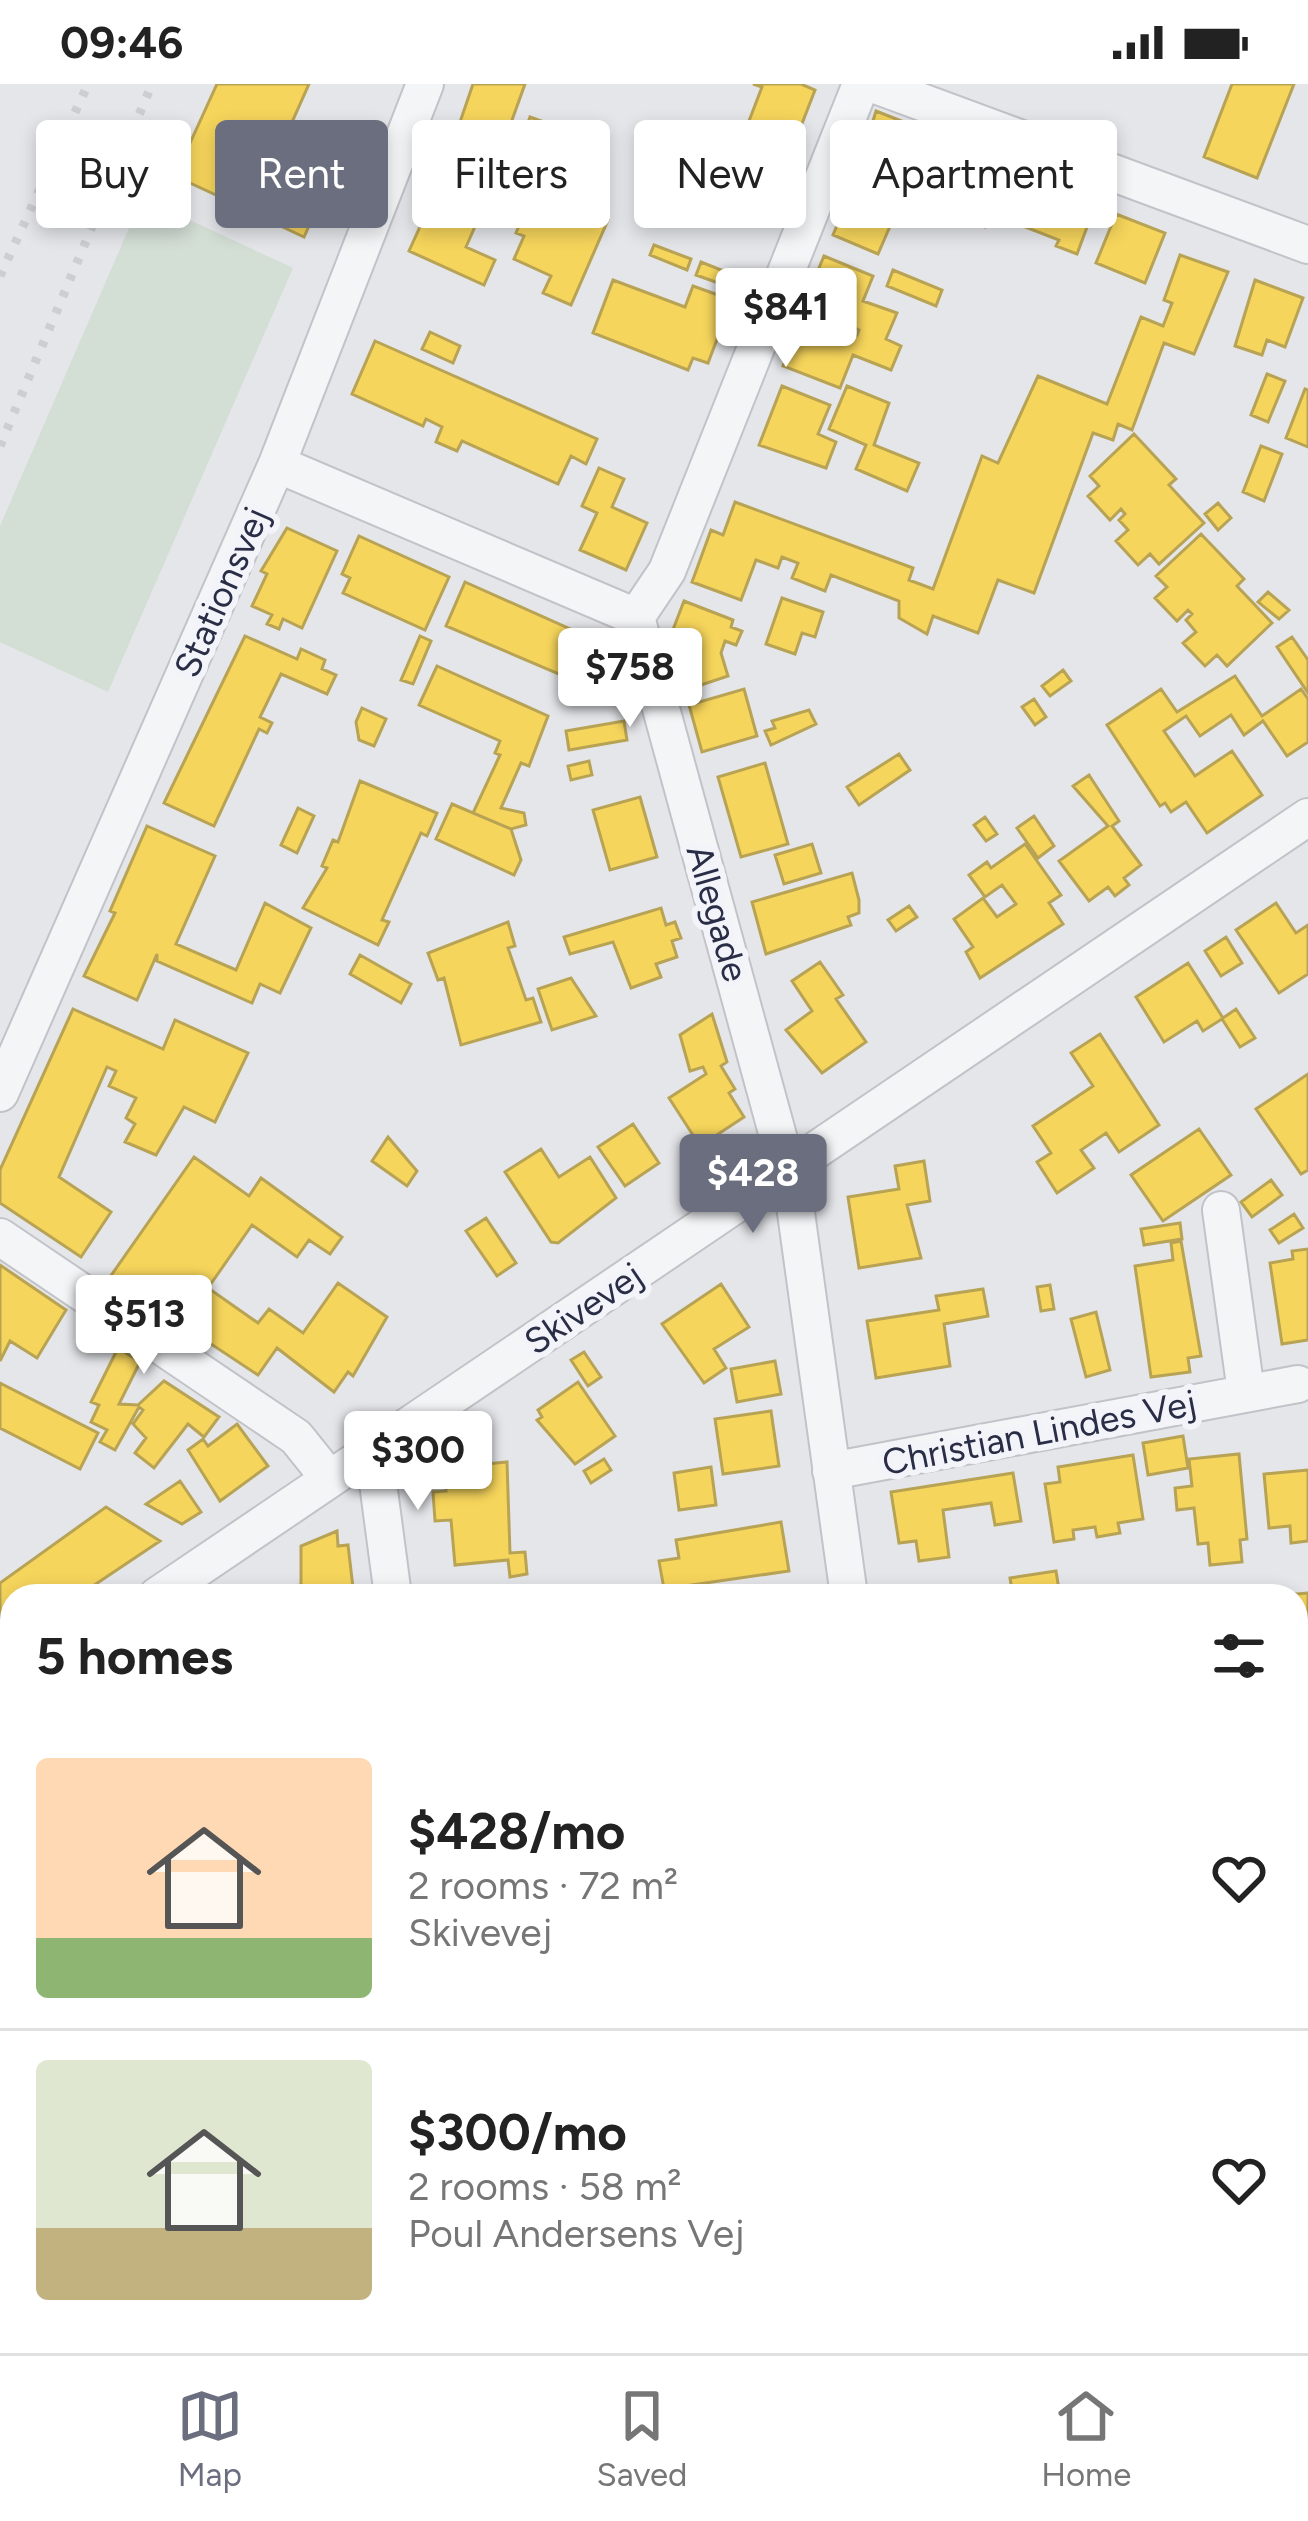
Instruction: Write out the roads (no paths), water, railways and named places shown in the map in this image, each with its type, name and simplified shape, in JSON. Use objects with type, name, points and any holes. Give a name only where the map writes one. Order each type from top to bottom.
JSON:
[{"type":"street","name":"Stationsvej","points":[[0,1093],[277,464],[425,84]]},
{"type":"street","points":[[277,464],[636,617],[667,571],[861,84]]},
{"type":"street","points":[[873,84],[1308,245]]},
{"type":"street","name":"Allegade","points":[[636,617],[788,1169],[848,1584]]},
{"type":"street","name":"Skivevej","points":[[174,1584],[1308,817]]},
{"type":"street","name":"Christian Lindes Vej","points":[[1221,1210],[1246,1392]]},
{"type":"street","points":[[0,1237],[296,1437],[329,1478]]},
{"type":"street","name":"Christian Lindes Vej","points":[[831,1471],[1298,1384]]},
{"type":"street","points":[[363,1458],[378,1483],[391,1584]]},
{"type":"railway","points":[[0,276],[88,84]]},
{"type":"railway","points":[[0,446],[152,84]]}]
